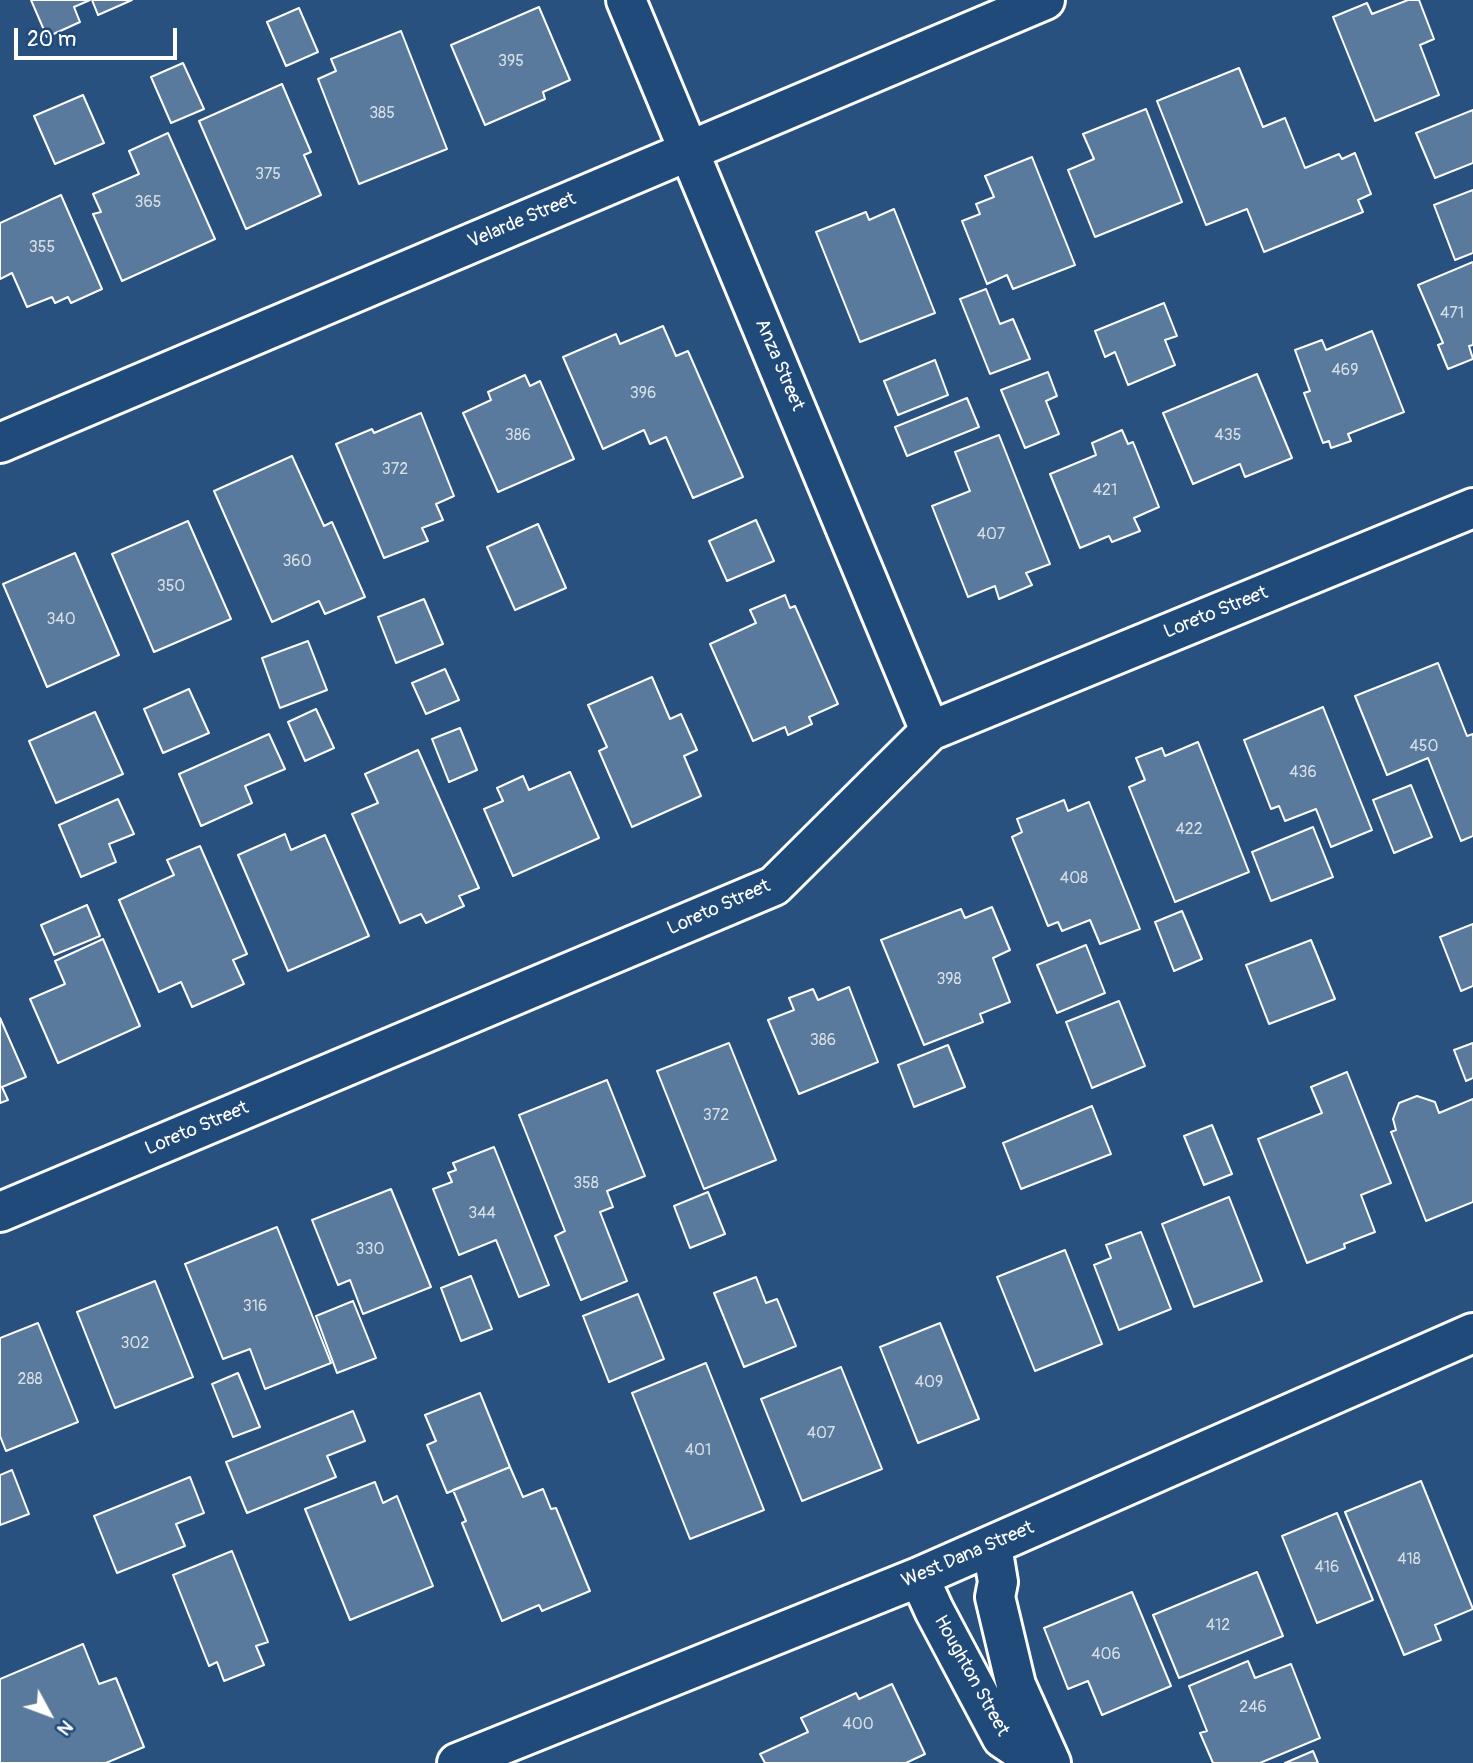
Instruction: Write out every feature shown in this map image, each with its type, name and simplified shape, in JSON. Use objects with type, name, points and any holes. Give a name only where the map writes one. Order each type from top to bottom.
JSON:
[{"type":"street","name":"Anza Street","points":[[626,0],[930,730]]},
{"type":"street","name":"Velarde Street","points":[[0,443],[1045,0]]},
{"type":"street","name":"Loreto Street","points":[[0,1212],[774,886],[930,730],[1473,508]]},
{"type":"street","name":"West Dana Street","points":[[457,1763],[919,1577],[1473,1333]]},
{"type":"street","name":"Houghton Street","points":[[992,1546],[998,1582],[995,1597],[1016,1685],[1051,1763]]},
{"type":"street","name":"Houghton Street","points":[[919,1577],[1002,1738],[1039,1763]]},
{"type":"building","points":[[31,0],[90,0],[74,7],[80,22],[47,37]]},
{"type":"building","points":[[92,0],[132,0],[98,15]]},
{"type":"building","points":[[1408,0],[1419,0],[1434,39],[1420,45],[1439,95],[1375,121],[1333,17],[1367,3],[1372,14]]},
{"type":"building","points":[[539,7],[570,80],[543,92],[545,99],[485,125],[451,45]]},
{"type":"building","points":[[299,8],[318,52],[286,66],[267,22]]},
{"type":"building","points":[[401,31],[447,149],[359,184],[318,79],[336,71],[331,59]]},
{"type":"building","points":[[183,63],[204,109],[171,123],[151,77]]},
{"type":"building","points":[[1239,68],[1263,127],[1285,118],[1305,168],[1339,154],[1342,159],[1355,153],[1371,194],[1358,200],[1363,212],[1264,252],[1247,209],[1206,225],[1157,101]]},
{"type":"building","points":[[282,84],[311,152],[304,155],[321,195],[246,229],[199,121]]},
{"type":"building","points":[[83,95],[104,143],[55,164],[34,116]]},
{"type":"building","points":[[1146,109],[1182,202],[1095,237],[1068,170],[1094,159],[1083,134]]},
{"type":"building","points":[[1473,110],[1473,163],[1435,178],[1416,133]]},
{"type":"building","points":[[168,133],[215,239],[122,281],[93,214],[101,212],[93,194],[139,174],[129,151]]},
{"type":"building","points":[[1032,157],[1075,265],[1013,289],[1007,275],[987,284],[962,221],[980,214],[976,204],[994,197],[985,176]]},
{"type":"building","points":[[1473,190],[1473,253],[1455,260],[1434,205]]},
{"type":"building","points":[[61,195],[102,289],[71,303],[68,297],[55,303],[52,297],[27,307],[12,273],[0,279],[0,223]]},
{"type":"building","points":[[894,209],[935,313],[860,342],[816,232],[866,212],[869,220]]},
{"type":"building","points":[[1473,262],[1473,345],[1469,346],[1473,359],[1448,369],[1438,345],[1443,343],[1418,285]]},
{"type":"building","points":[[986,289],[1000,324],[1013,319],[1030,359],[990,374],[960,299]]},
{"type":"building","points":[[1164,303],[1177,336],[1165,340],[1175,365],[1128,385],[1115,352],[1105,357],[1095,331]]},
{"type":"building","points":[[663,326],[676,356],[688,351],[743,477],[693,498],[666,437],[650,444],[644,430],[603,449],[563,357],[616,334],[620,344]]},
{"type":"building","points":[[1372,331],[1404,412],[1348,434],[1351,441],[1331,448],[1329,441],[1323,443],[1304,393],[1310,391],[1295,350],[1322,340],[1326,350]]},
{"type":"building","points":[[935,360],[948,395],[898,415],[884,381]]},
{"type":"building","points":[[1048,372],[1057,396],[1046,401],[1059,434],[1025,448],[1001,390]]},
{"type":"building","points":[[1257,374],[1292,458],[1245,477],[1240,464],[1193,484],[1163,413]]},
{"type":"building","points":[[525,375],[530,386],[540,381],[574,459],[498,492],[463,413],[491,400],[488,392]]},
{"type":"building","points":[[967,398],[979,427],[907,456],[895,427]]},
{"type":"building","points":[[421,413],[454,496],[436,504],[443,520],[422,528],[428,541],[384,558],[336,444],[372,429],[374,433]]},
{"type":"building","points":[[1122,430],[1128,444],[1133,442],[1159,507],[1134,518],[1140,531],[1112,542],[1109,536],[1080,548],[1050,474],[1096,455],[1092,443]]},
{"type":"building","points":[[999,435],[1050,564],[1026,573],[1032,585],[999,599],[995,586],[968,597],[932,506],[970,491],[955,452]]},
{"type":"building","points":[[292,456],[324,526],[332,522],[365,597],[325,614],[319,601],[272,622],[214,491]]},
{"type":"building","points":[[756,520],[774,561],[727,581],[709,541]]},
{"type":"building","points":[[188,521],[231,619],[154,652],[112,554]]},
{"type":"building","points":[[538,524],[566,588],[515,610],[487,547]]},
{"type":"building","points":[[75,553],[119,655],[47,687],[3,584]]},
{"type":"building","points":[[785,595],[790,608],[795,606],[838,704],[809,717],[812,724],[788,735],[785,727],[753,741],[710,644],[756,623],[750,610]]},
{"type":"building","points":[[424,599],[443,644],[396,663],[378,617]]},
{"type":"building","points":[[308,641],[327,690],[280,708],[262,658]]},
{"type":"building","points":[[1438,663],[1467,736],[1473,734],[1473,836],[1461,841],[1428,758],[1387,775],[1355,696]]},
{"type":"building","points":[[445,669],[459,700],[426,714],[412,683]]},
{"type":"building","points":[[652,677],[670,719],[681,714],[697,750],[684,756],[701,796],[632,827],[599,751],[607,747],[588,705]]},
{"type":"building","points":[[189,689],[209,733],[163,753],[144,709]]},
{"type":"building","points":[[1323,707],[1372,830],[1331,847],[1316,809],[1285,821],[1279,806],[1271,809],[1244,740]]},
{"type":"building","points":[[316,709],[334,748],[305,761],[288,722]]},
{"type":"building","points":[[95,712],[123,774],[56,803],[29,741]]},
{"type":"building","points":[[460,728],[477,770],[449,782],[432,739]]},
{"type":"building","points":[[269,734],[285,769],[245,786],[252,803],[201,826],[179,774]]},
{"type":"building","points":[[1198,742],[1249,872],[1175,902],[1129,787],[1145,780],[1136,758],[1162,748],[1165,756]]},
{"type":"building","points":[[418,750],[479,888],[459,896],[464,906],[426,923],[421,914],[400,923],[352,814],[378,803],[365,774]]},
{"type":"building","points":[[570,772],[599,838],[513,876],[484,809],[503,801],[497,788],[523,776],[529,790]]},
{"type":"building","points":[[1411,785],[1432,837],[1394,853],[1373,800]]},
{"type":"building","points":[[118,799],[134,834],[109,844],[116,862],[81,877],[59,825]]},
{"type":"building","points":[[1064,800],[1068,811],[1089,802],[1140,929],[1100,944],[1090,920],[1062,931],[1058,922],[1048,926],[1012,837],[1022,832],[1017,819]]},
{"type":"building","points":[[1313,827],[1333,877],[1271,901],[1252,852]]},
{"type":"building","points":[[285,834],[291,850],[325,835],[369,936],[288,971],[238,855]]},
{"type":"building","points":[[200,846],[247,954],[233,960],[244,984],[192,1007],[181,982],[159,992],[119,900],[174,875],[167,860]]},
{"type":"building","points":[[87,905],[100,936],[54,955],[41,925]]},
{"type":"building","points":[[992,907],[1010,950],[993,958],[1010,1002],[980,1014],[983,1022],[924,1045],[881,940],[961,909],[965,918]]},
{"type":"building","points":[[1182,911],[1202,959],[1174,971],[1155,922]]},
{"type":"building","points":[[1473,924],[1473,986],[1461,991],[1440,937]]},
{"type":"building","points":[[103,939],[140,1026],[58,1063],[30,999],[65,984],[55,961]]},
{"type":"building","points":[[1311,940],[1335,999],[1269,1024],[1246,965]]},
{"type":"building","points":[[1086,945],[1105,993],[1057,1013],[1037,965]]},
{"type":"building","points":[[849,987],[878,1062],[799,1094],[768,1020],[794,1010],[789,998],[813,989],[818,1000]]},
{"type":"building","points":[[1119,1001],[1145,1066],[1092,1088],[1066,1022]]},
{"type":"building","points":[[0,1018],[26,1077],[2,1087],[8,1100],[0,1103]]},
{"type":"building","points":[[729,1043],[776,1160],[704,1189],[657,1071]]},
{"type":"building","points":[[1473,1043],[1473,1078],[1466,1081],[1454,1050]]},
{"type":"building","points":[[948,1045],[965,1087],[914,1107],[898,1065]]},
{"type":"building","points":[[1347,1072],[1391,1183],[1361,1195],[1375,1232],[1344,1244],[1345,1248],[1307,1263],[1258,1139],[1322,1113],[1311,1087]]},
{"type":"building","points":[[607,1080],[645,1176],[607,1191],[613,1207],[600,1212],[627,1281],[581,1300],[555,1236],[565,1231],[519,1115]]},
{"type":"building","points":[[1417,1096],[1435,1102],[1439,1113],[1473,1099],[1473,1202],[1426,1221],[1391,1132],[1396,1130],[1393,1119],[1399,1103]]},
{"type":"building","points":[[1092,1106],[1111,1154],[1021,1189],[1003,1143]]},
{"type":"building","points":[[1212,1125],[1232,1174],[1204,1185],[1184,1136]]},
{"type":"building","points":[[494,1147],[549,1285],[519,1297],[496,1240],[459,1255],[433,1189],[452,1182],[448,1173],[456,1170],[453,1163]]},
{"type":"building","points":[[391,1189],[431,1287],[363,1314],[350,1280],[338,1285],[312,1220]]},
{"type":"building","points":[[708,1192],[725,1234],[690,1248],[674,1206]]},
{"type":"building","points":[[1229,1197],[1262,1281],[1194,1307],[1162,1224]]},
{"type":"building","points":[[277,1227],[331,1363],[265,1389],[250,1349],[223,1359],[185,1264]]},
{"type":"building","points":[[1141,1232],[1171,1309],[1119,1330],[1094,1265],[1111,1258],[1106,1245]]},
{"type":"building","points":[[1065,1250],[1102,1344],[1035,1371],[997,1277]]},
{"type":"building","points":[[471,1276],[492,1329],[461,1341],[441,1288]]},
{"type":"building","points":[[756,1277],[766,1303],[777,1299],[796,1346],[744,1367],[714,1293]]},
{"type":"building","points":[[155,1281],[193,1377],[115,1408],[77,1312]]},
{"type":"building","points":[[638,1294],[664,1359],[609,1382],[583,1316]]},
{"type":"building","points":[[353,1301],[376,1358],[337,1373],[316,1316]]},
{"type":"building","points":[[38,1323],[78,1422],[6,1451],[0,1436],[0,1338]]},
{"type":"building","points":[[940,1323],[979,1419],[918,1443],[880,1347]]},
{"type":"building","points":[[706,1363],[764,1510],[690,1539],[632,1393]]},
{"type":"building","points":[[841,1367],[882,1469],[802,1501],[761,1399]]},
{"type":"building","points":[[238,1373],[260,1427],[233,1437],[212,1384]]},
{"type":"building","points":[[480,1393],[510,1467],[447,1493],[427,1445],[436,1441],[425,1415]]},
{"type":"building","points":[[353,1411],[365,1441],[327,1456],[336,1477],[247,1513],[226,1462]]},
{"type":"building","points":[[510,1467],[523,1497],[543,1489],[551,1509],[556,1508],[590,1591],[542,1611],[539,1605],[502,1621],[462,1523],[466,1521],[453,1490]]},
{"type":"building","points":[[12,1470],[29,1514],[0,1525],[0,1475]]},
{"type":"building","points":[[190,1477],[204,1513],[176,1524],[185,1546],[117,1573],[94,1516]]},
{"type":"building","points":[[1421,1481],[1473,1609],[1435,1625],[1441,1640],[1404,1655],[1345,1512]]},
{"type":"building","points":[[375,1482],[383,1503],[397,1496],[433,1586],[350,1620],[305,1509]]},
{"type":"building","points":[[1337,1513],[1373,1600],[1317,1623],[1282,1536]]},
{"type":"building","points":[[232,1551],[268,1642],[256,1646],[264,1665],[224,1681],[217,1662],[209,1666],[173,1575]]},
{"type":"building","points":[[1257,1572],[1283,1636],[1179,1678],[1153,1615]]},
{"type":"building","points":[[1132,1592],[1171,1686],[1102,1715],[1088,1681],[1068,1689],[1044,1628]]},
{"type":"building","points":[[83,1644],[99,1684],[116,1678],[144,1747],[106,1763],[0,1763],[0,1679]]},
{"type":"building","points":[[1248,1661],[1255,1678],[1291,1664],[1320,1738],[1260,1763],[1213,1763],[1200,1733],[1207,1731],[1189,1686]]},
{"type":"building","points":[[892,1684],[925,1754],[906,1763],[765,1763],[760,1754],[808,1732],[801,1718],[856,1693],[859,1699]]},
{"type":"building","points":[[1313,1751],[1318,1763],[1285,1763]]}]
